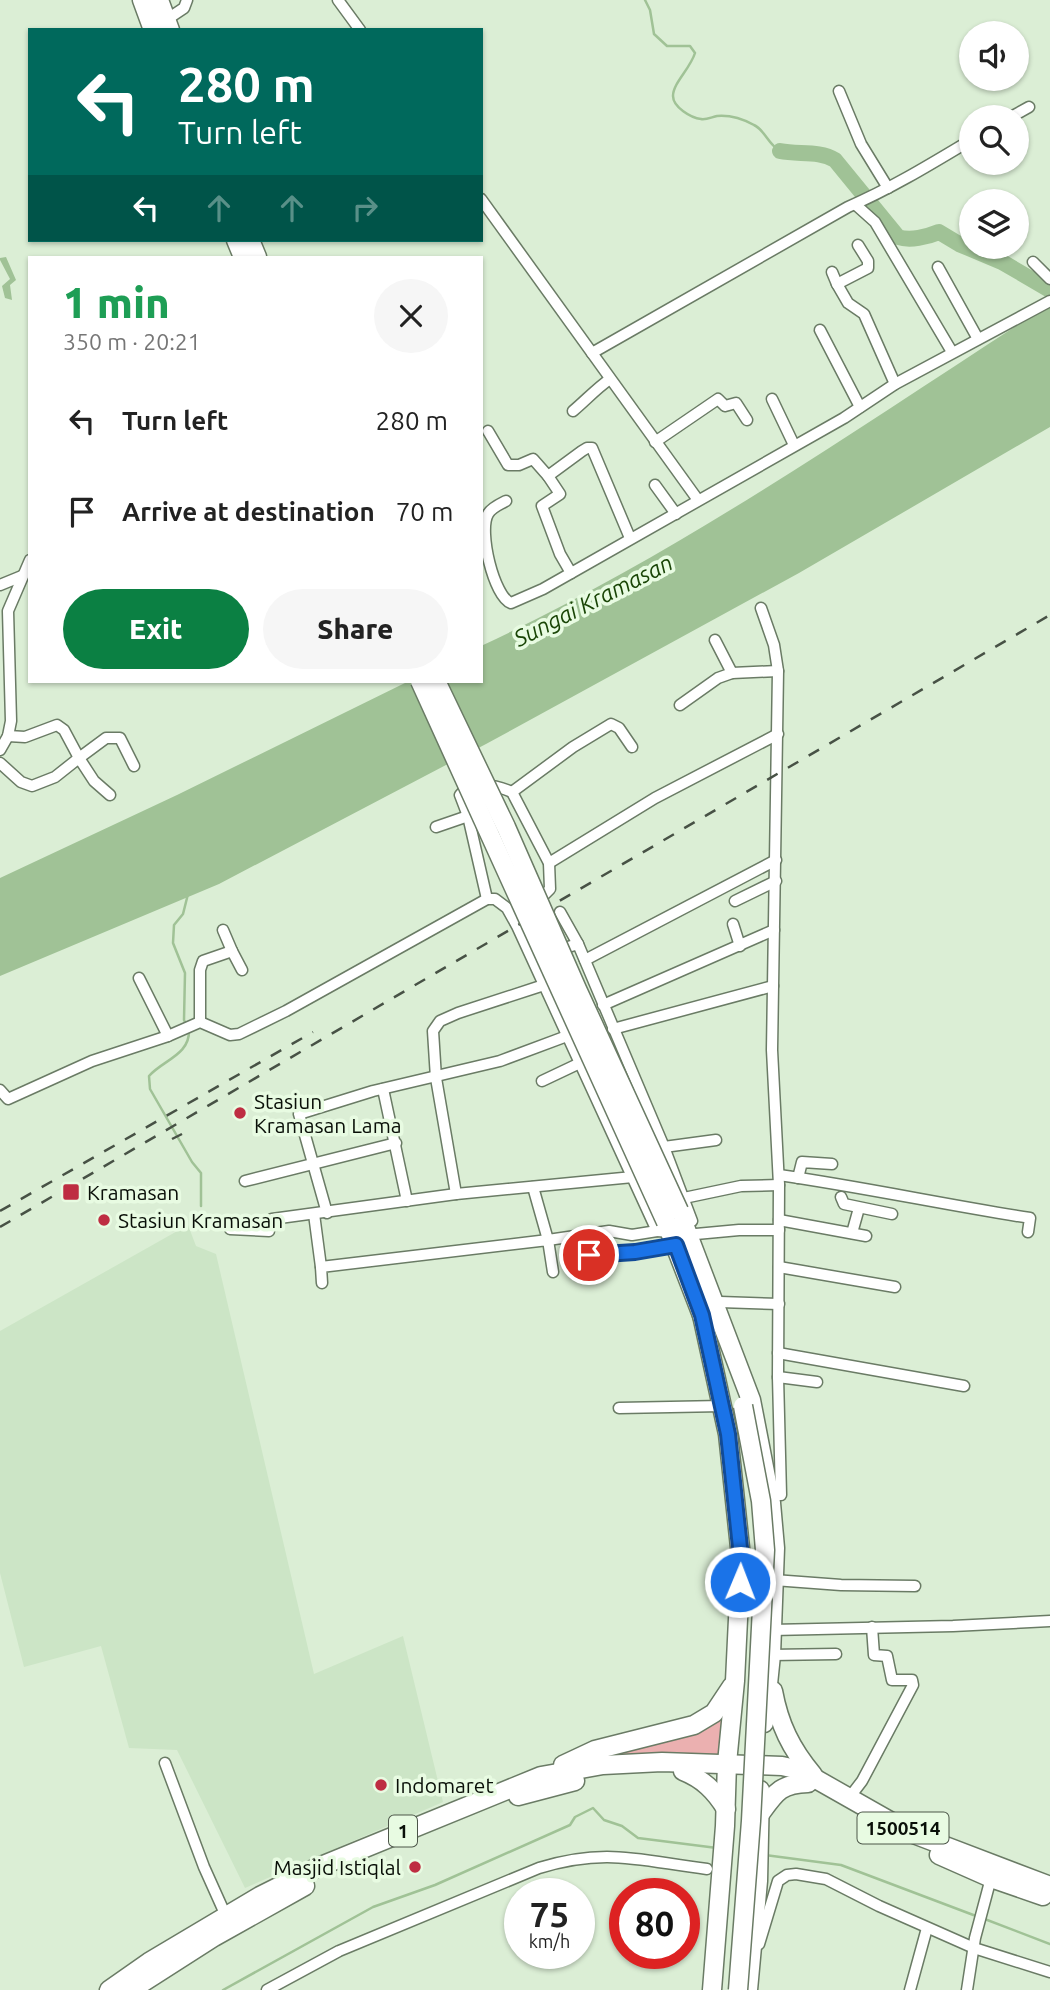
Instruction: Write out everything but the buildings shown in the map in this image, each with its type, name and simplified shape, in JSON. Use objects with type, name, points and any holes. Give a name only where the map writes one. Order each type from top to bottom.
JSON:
[{"type":"highway","points":[[142,0],[163,27]]},
{"type":"highway","points":[[159,0],[163,27]]},
{"type":"highway","points":[[422,683],[713,1308],[755,1413],[775,1548],[758,1881],[745,1987]]},
{"type":"highway","points":[[437,683],[511,838],[577,989],[672,1223],[713,1308],[751,1504],[754,1564],[728,1990]]},
{"type":"highway","points":[[712,1990],[726,1817],[741,1557],[728,1434],[732,1407]]},
{"type":"highway","points":[[732,1407],[761,1501],[765,1550],[745,1987]]},
{"type":"highway","points":[[760,1820],[779,1790],[811,1779],[785,1735],[776,1708],[770,1663]]},
{"type":"highway","points":[[541,1776],[595,1750],[694,1724],[714,1713],[735,1681]]},
{"type":"highway","name":"1","points":[[131,1990],[226,1916],[260,1896],[316,1868],[541,1776],[621,1763],[764,1771]]},
{"type":"highway","name":"1","points":[[109,1990],[316,1881],[523,1794],[604,1775],[634,1771],[727,1768]]},
{"type":"highway","points":[[683,1771],[711,1788],[726,1817]]},
{"type":"highway","name":"1500514","points":[[764,1771],[811,1779],[911,1833],[1050,1886]]},
{"type":"highway","name":"1500514","points":[[811,1779],[897,1837],[991,1878],[1050,1898]]},
{"type":"street","points":[[163,27],[184,8],[187,0]]},
{"type":"street","points":[[338,0],[359,28]]},
{"type":"street","points":[[839,91],[861,144],[888,188]]},
{"type":"street","points":[[592,353],[959,147]]},
{"type":"street","points":[[483,202],[698,500]]},
{"type":"street","points":[[858,204],[875,222],[952,352]]},
{"type":"street","points":[[837,284],[868,268],[868,261],[858,245]]},
{"type":"street","points":[[1034,262],[1050,279]]},
{"type":"street","points":[[938,267],[978,339]]},
{"type":"street","points":[[832,272],[848,303],[864,314],[895,384]]},
{"type":"street","points":[[506,501],[489,512],[483,524],[488,559],[508,602],[527,597],[571,573],[860,407],[895,384],[1048,302]]},
{"type":"street","points":[[820,330],[860,407]]},
{"type":"street","points":[[573,411],[610,379]]},
{"type":"street","points":[[655,442],[718,399],[725,406],[736,403],[747,421]]},
{"type":"street","points":[[772,399],[794,445]]},
{"type":"street","points":[[488,431],[508,465],[519,465],[533,459],[560,494],[542,506],[560,554],[571,573]]},
{"type":"street","points":[[548,476],[587,447],[592,448],[630,538]]},
{"type":"street","points":[[655,485],[676,514]]},
{"type":"street","points":[[0,750],[8,736],[11,721],[8,611],[28,564]]},
{"type":"street","points":[[0,585],[22,576]]},
{"type":"street","points":[[761,608],[774,645],[778,671],[772,1050],[779,1180],[778,1377],[781,1495],[769,1495]]},
{"type":"street","points":[[715,640],[732,673]]},
{"type":"street","points":[[680,705],[718,678],[732,673],[778,671]]},
{"type":"street","points":[[512,792],[606,726],[616,724],[632,747]]},
{"type":"street","points":[[8,736],[25,737],[57,725],[64,730],[94,781],[110,794]]},
{"type":"street","points":[[549,863],[655,798],[778,734]]},
{"type":"street","points":[[0,763],[21,782],[32,786],[55,777],[99,741],[111,737],[120,738],[134,766]]},
{"type":"street","points":[[487,899],[468,816],[460,795],[466,790],[494,785],[512,792],[549,863],[551,884],[547,894],[514,919]]},
{"type":"street","points":[[436,827],[468,816]]},
{"type":"street","points":[[585,960],[776,860]]},
{"type":"street","points":[[735,901],[776,881]]},
{"type":"street","points":[[0,1090],[4,1101],[92,1061],[192,1026],[230,1035],[239,1034],[286,1012],[487,899],[495,899],[507,908],[514,919],[633,1177],[672,1223],[696,1234],[779,1225],[866,1236]]},
{"type":"street","points":[[560,912],[578,944],[664,1147],[672,1223]]},
{"type":"street","points":[[733,924],[740,946]]},
{"type":"street","points":[[223,930],[242,970]]},
{"type":"street","points":[[603,1005],[774,930]]},
{"type":"street","points":[[531,958],[578,944]]},
{"type":"street","points":[[192,1026],[201,965],[207,958],[232,951]]},
{"type":"street","points":[[139,978],[168,1036]]},
{"type":"street","points":[[456,1194],[436,1077],[433,1031],[435,1025],[458,1013],[544,985]]},
{"type":"street","points":[[613,1029],[773,986]]},
{"type":"street","points":[[327,1213],[299,1114],[383,1089],[500,1061],[567,1036]]},
{"type":"street","points":[[542,1081],[580,1063]]},
{"type":"street","points":[[383,1089],[407,1201]]},
{"type":"street","points":[[664,1147],[716,1140]]},
{"type":"street","points":[[245,1181],[396,1143]]},
{"type":"street","points":[[798,1178],[802,1162],[832,1164]]},
{"type":"street","points":[[230,1228],[269,1231],[268,1223],[272,1219],[456,1194],[633,1177]]},
{"type":"street","points":[[589,1255],[635,1252],[672,1223],[741,1186],[798,1178],[867,1187],[945,1205],[1030,1218],[1028,1232]]},
{"type":"street","points":[[533,1187],[548,1240],[553,1272]]},
{"type":"street","points":[[841,1197],[843,1203],[892,1213]]},
{"type":"street","points":[[852,1233],[859,1208]]},
{"type":"street","points":[[314,1214],[322,1283]]},
{"type":"street","points":[[321,1267],[609,1231],[632,1235],[672,1223]]},
{"type":"street","points":[[696,1234],[713,1308],[779,1304]]},
{"type":"street","points":[[779,1267],[895,1287]]},
{"type":"street","points":[[778,1353],[964,1385]]},
{"type":"street","points":[[778,1377],[817,1382]]},
{"type":"street","points":[[619,1408],[732,1407]]},
{"type":"street","points":[[774,1580],[841,1585],[915,1586]]},
{"type":"street","points":[[772,1630],[1050,1621]]},
{"type":"street","points":[[849,1798],[862,1781],[913,1685],[912,1680],[892,1680],[887,1656],[874,1655],[872,1627]]},
{"type":"street","points":[[770,1663],[836,1654]]},
{"type":"street","points":[[165,1763],[204,1867],[226,1916]]},
{"type":"street","points":[[267,1990],[339,1951],[539,1868],[565,1860],[598,1856],[634,1857],[707,1869]]},
{"type":"street","points":[[745,1987],[775,1887],[778,1881],[787,1875],[805,1875],[826,1880],[927,1928],[974,1942],[1050,1972]]},
{"type":"street","points":[[967,1990],[974,1942],[991,1878]]},
{"type":"street","points":[[910,1990],[927,1928]]},
{"type":"shaded area","points":[[188,1225],[196,1246],[216,1254],[314,1674],[403,1636],[443,1802],[245,1888],[177,1750],[129,1748],[101,1646],[24,1667],[0,1573],[0,1331]]},
{"type":"shaded area","points":[[728,1709],[722,1758],[575,1765],[616,1750],[702,1732],[717,1723]]},
{"type":"water","points":[[6,257],[16,280],[10,285],[12,300],[5,298],[2,286],[10,279],[0,260]]},
{"type":"water","name":"Sungai Kramasan","points":[[1050,304],[1050,427],[799,573],[486,744],[219,884],[0,976],[0,878],[405,683],[483,683],[483,645],[629,570],[841,440]]},
{"type":"waterway","points":[[645,0],[650,10],[654,34],[667,46],[690,46],[695,53],[674,91],[674,100],[679,108],[701,119],[722,116],[745,121],[758,127],[780,151]]},
{"type":"waterway","points":[[780,151],[822,155],[835,160],[898,237],[918,238],[939,232],[959,244],[1002,262],[1050,290]]},
{"type":"waterway","points":[[186,1024],[185,973],[173,943],[174,925],[183,914],[188,894]]},
{"type":"waterway","points":[[189,1030],[188,1038],[180,1051],[149,1076],[150,1089],[201,1173],[201,1206]]},
{"type":"waterway","points":[[223,1990],[373,1907],[435,1885],[570,1825],[575,1817],[593,1808],[604,1820],[622,1826],[638,1838],[717,1848]]},
{"type":"waterway","points":[[765,1855],[841,1865],[976,1916]]},
{"type":"waterway","points":[[982,1918],[1050,1944]]},
{"type":"railway","points":[[0,1227],[1050,615]]},
{"type":"railway","points":[[0,1211],[313,1032]]},
{"type":"railway","points":[[172,1139],[182,1134]]},
{"type":"place","name":"Stasiun Kramasan Lama","points":[[240,1113]]},
{"type":"place","name":"Kramasan","points":[[71,1192]]},
{"type":"place","name":"Stasiun Kramasan","points":[[104,1220]]},
{"type":"place","name":"Indomaret","points":[[381,1785]]},
{"type":"place","name":"Masjid Istiqlal","points":[[415,1867]]},
{"type":"route","points":[[589,1255],[635,1252],[676,1245],[702,1315],[728,1434],[741,1557],[740,1582]]}]
